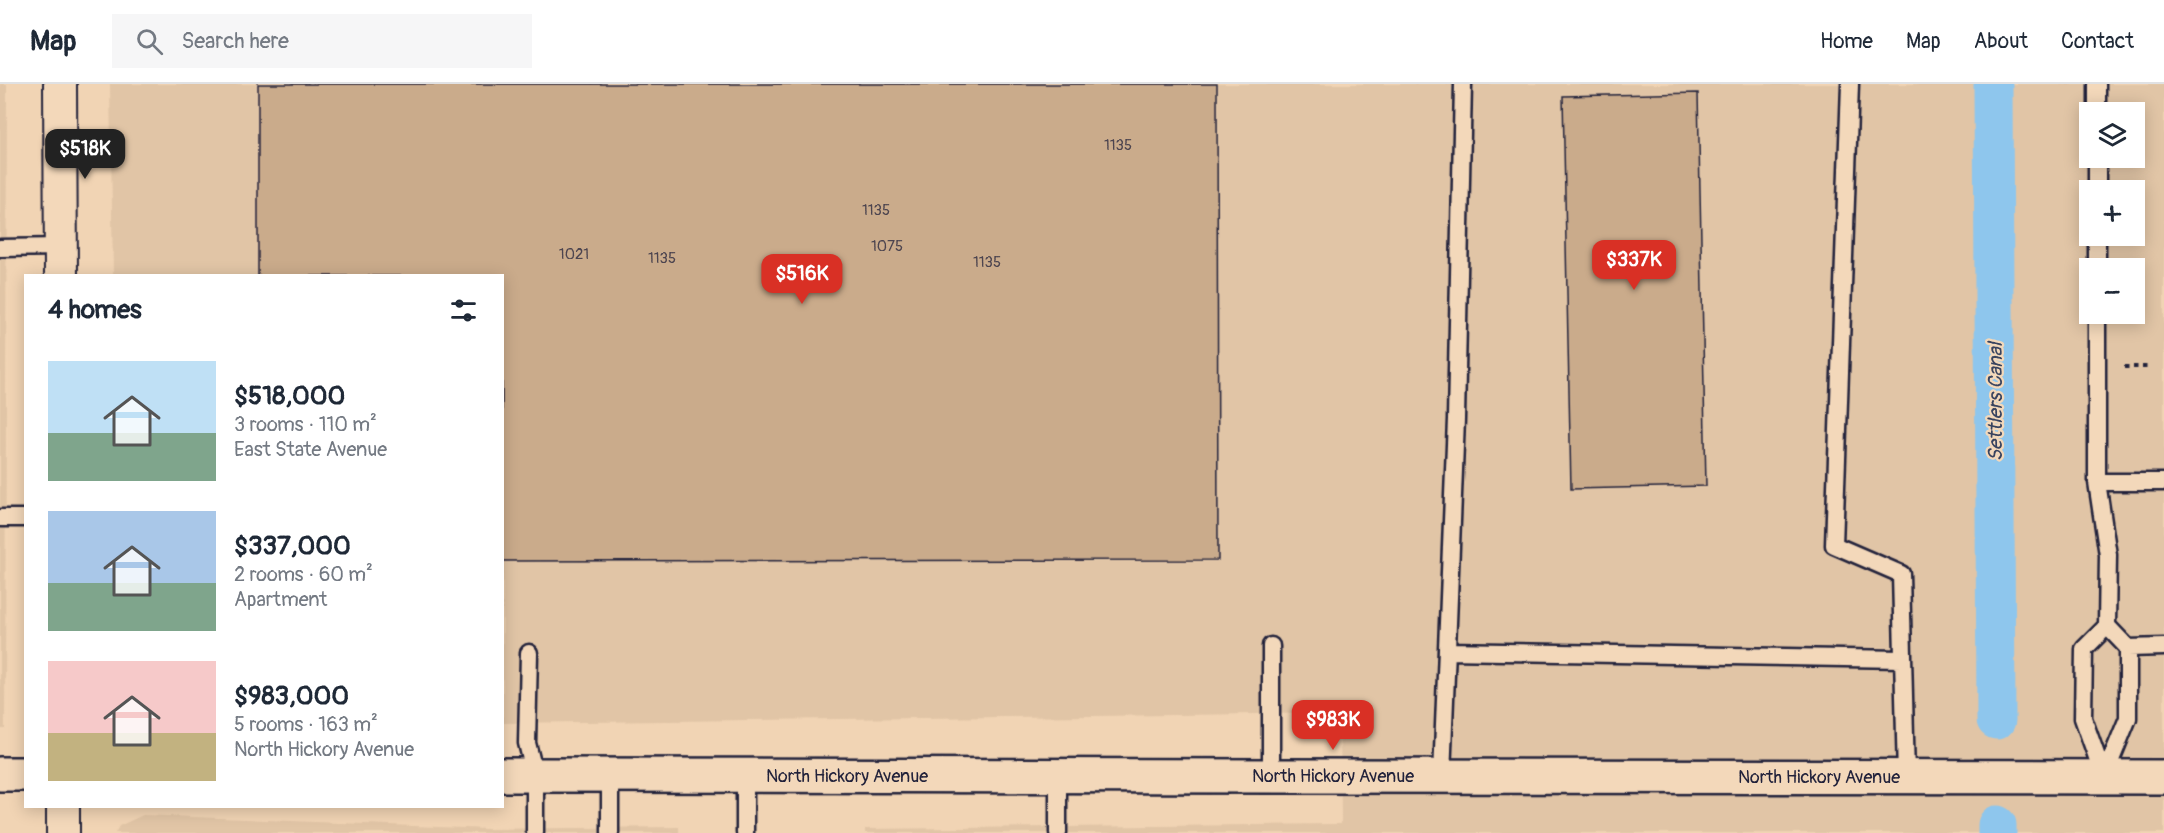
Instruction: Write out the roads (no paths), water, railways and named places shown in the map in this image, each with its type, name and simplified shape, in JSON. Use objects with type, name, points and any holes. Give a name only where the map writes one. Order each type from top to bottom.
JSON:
[{"type":"street","points":[[60,84],[61,262]]},
{"type":"street","points":[[0,774],[24,774]]},
{"type":"street","name":"North Hickory Avenue","points":[[504,775],[2164,777]]},
{"type":"street","points":[[63,808],[63,833]]},
{"type":"lane","points":[[1442,776],[1456,419],[1463,84]]},
{"type":"lane","points":[[1850,84],[1834,545],[1901,574],[1906,777]]},
{"type":"lane","points":[[2097,84],[2097,102]]},
{"type":"lane","points":[[0,248],[61,262]]},
{"type":"lane","points":[[2097,324],[2097,482],[2108,555],[2107,626],[2084,649],[2083,718],[2104,777]]},
{"type":"lane","points":[[2097,482],[2164,482]]},
{"type":"lane","points":[[0,518],[24,518]]},
{"type":"lane","points":[[2104,777],[2128,718],[2128,648],[2107,626]]},
{"type":"lane","points":[[1271,646],[1271,776]]},
{"type":"lane","points":[[2128,648],[2164,647]]},
{"type":"lane","points":[[1447,651],[1902,659]]},
{"type":"lane","points":[[529,653],[527,743],[535,775],[535,833]]},
{"type":"lane","points":[[610,775],[610,833]]},
{"type":"lane","points":[[745,776],[745,833]]},
{"type":"lane","points":[[1058,776],[1058,833]]},
{"type":"waterway","name":"Settlers Canal","points":[[1993,84],[1996,720]]},
{"type":"waterway","points":[[1997,825],[1997,833]]}]
